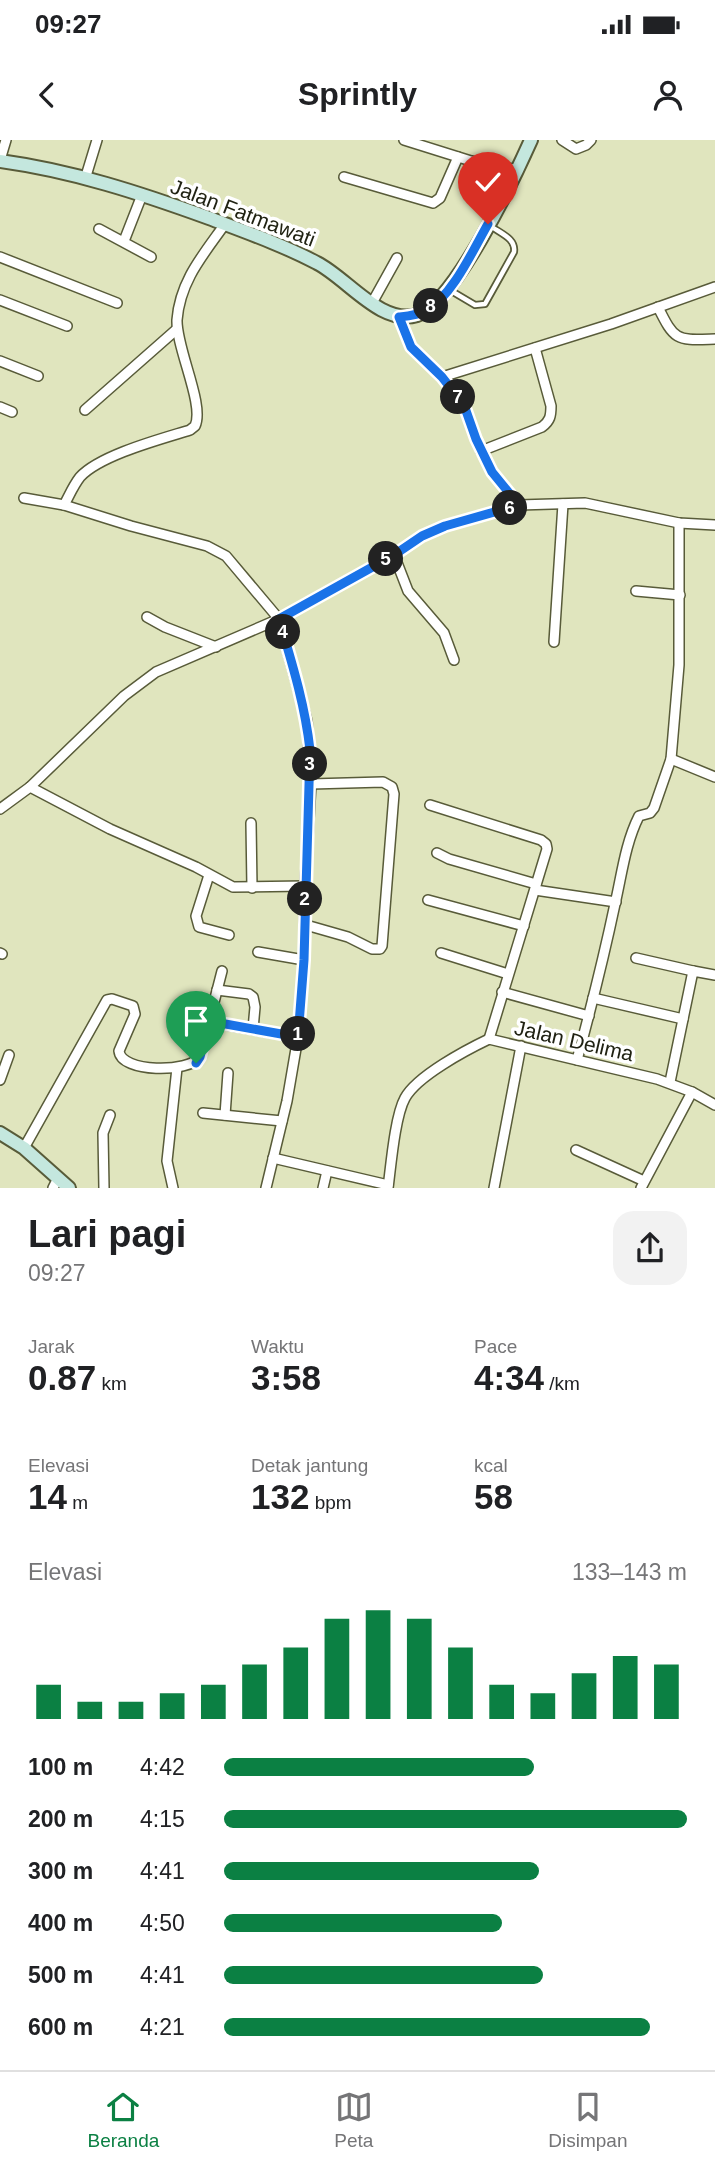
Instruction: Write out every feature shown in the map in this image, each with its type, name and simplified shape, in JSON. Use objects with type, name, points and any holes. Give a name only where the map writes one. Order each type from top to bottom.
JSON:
[{"type":"street","points":[[0,160],[6,140]]},
{"type":"street","points":[[86,176],[97,140]]},
{"type":"street","points":[[404,140],[458,158],[518,170]]},
{"type":"street","points":[[519,505],[492,472],[464,405],[442,377],[411,347],[399,317],[426,311],[448,289],[488,224],[531,140]]},
{"type":"street","points":[[562,140],[576,149],[591,140]]},
{"type":"street","points":[[344,177],[433,203],[440,198],[458,158]]},
{"type":"street","name":"Jalan Fatmawati","points":[[0,160],[86,176],[254,234],[318,263],[382,311],[399,317]]},
{"type":"street","points":[[124,241],[142,195]]},
{"type":"street","points":[[64,505],[82,476],[95,466],[126,451],[190,430],[198,422],[177,329],[184,286],[225,225]]},
{"type":"street","points":[[99,229],[151,257]]},
{"type":"street","points":[[0,257],[117,303]]},
{"type":"street","points":[[372,303],[397,258]]},
{"type":"street","points":[[442,377],[715,287]]},
{"type":"street","points":[[0,300],[66,326]]},
{"type":"street","points":[[658,307],[669,330],[680,338],[715,340]]},
{"type":"street","points":[[85,410],[177,329]]},
{"type":"street","points":[[481,451],[542,427],[548,422],[551,406],[535,348]]},
{"type":"street","points":[[0,361],[38,376]]},
{"type":"street","points":[[0,407],[12,412]]},
{"type":"street","points":[[24,498],[64,505],[207,546],[226,556],[279,619],[307,721],[311,784],[305,886],[306,925],[298,1037],[266,1188]]},
{"type":"street","points":[[554,642],[563,504]]},
{"type":"street","points":[[0,809],[30,787],[124,696],[156,672],[279,619],[394,555],[422,536],[445,526],[519,505],[563,504],[601,505],[679,523],[715,525]]},
{"type":"street","points":[[577,1060],[633,830],[639,816],[650,813],[654,808],[671,759],[679,665],[679,523]]},
{"type":"street","points":[[394,555],[408,591],[444,633],[454,660]]},
{"type":"street","points":[[636,591],[680,595]]},
{"type":"street","points":[[147,617],[216,647]]},
{"type":"street","points":[[671,759],[715,777]]},
{"type":"street","points":[[306,925],[348,937],[372,950],[380,949],[394,794],[392,787],[383,782],[311,784]]},
{"type":"street","points":[[30,787],[110,829],[196,867],[233,887],[305,886]]},
{"type":"street","points":[[430,805],[541,840],[546,844],[547,849],[489,1039]]},
{"type":"street","points":[[251,823],[252,888]]},
{"type":"street","points":[[437,853],[535,887],[616,902]]},
{"type":"street","points":[[209,875],[196,923],[199,927],[229,935]]},
{"type":"street","points":[[428,900],[524,926]]},
{"type":"street","points":[[258,952],[304,960]]},
{"type":"street","points":[[441,953],[508,974]]},
{"type":"street","points":[[636,958],[715,975]]},
{"type":"street","points":[[24,1148],[107,1000],[133,1006],[135,1010],[119,1051],[124,1062],[139,1066],[177,1068],[196,1063],[200,1057],[222,971]]},
{"type":"street","points":[[670,1082],[693,971]]},
{"type":"street","points":[[217,990],[249,994],[253,997],[253,1029]]},
{"type":"street","points":[[502,992],[589,1016]]},
{"type":"street","points":[[593,998],[684,1018]]},
{"type":"street","points":[[209,1021],[298,1037]]},
{"type":"street","name":"Jalan Delima","points":[[388,1187],[403,1101],[412,1087],[467,1050],[489,1039],[670,1082],[715,1105]]},
{"type":"street","points":[[494,1188],[521,1046]]},
{"type":"street","points":[[0,1080],[9,1055]]},
{"type":"street","points":[[173,1188],[167,1161],[177,1068]]},
{"type":"street","points":[[225,1115],[228,1073]]},
{"type":"street","points":[[576,1150],[643,1184],[692,1092]]},
{"type":"street","points":[[203,1113],[282,1121]]},
{"type":"street","points":[[104,1188],[103,1133],[110,1115]]},
{"type":"street","points":[[0,1133],[24,1148],[55,1183],[69,1188]]},
{"type":"street","points":[[273,1158],[388,1187]]},
{"type":"street","points":[[323,1188],[327,1171]]},
{"type":"lane","points":[[448,289],[475,305],[485,304],[489,299],[514,253],[515,246],[488,224]]},
{"type":"route","points":[[196,1063],[209,1021],[298,1037],[306,925],[310,750],[307,721],[279,619],[394,555],[422,536],[445,526],[519,505],[492,472],[464,405],[442,377],[411,347],[399,317],[426,311],[437,301],[448,289],[488,224]]}]
